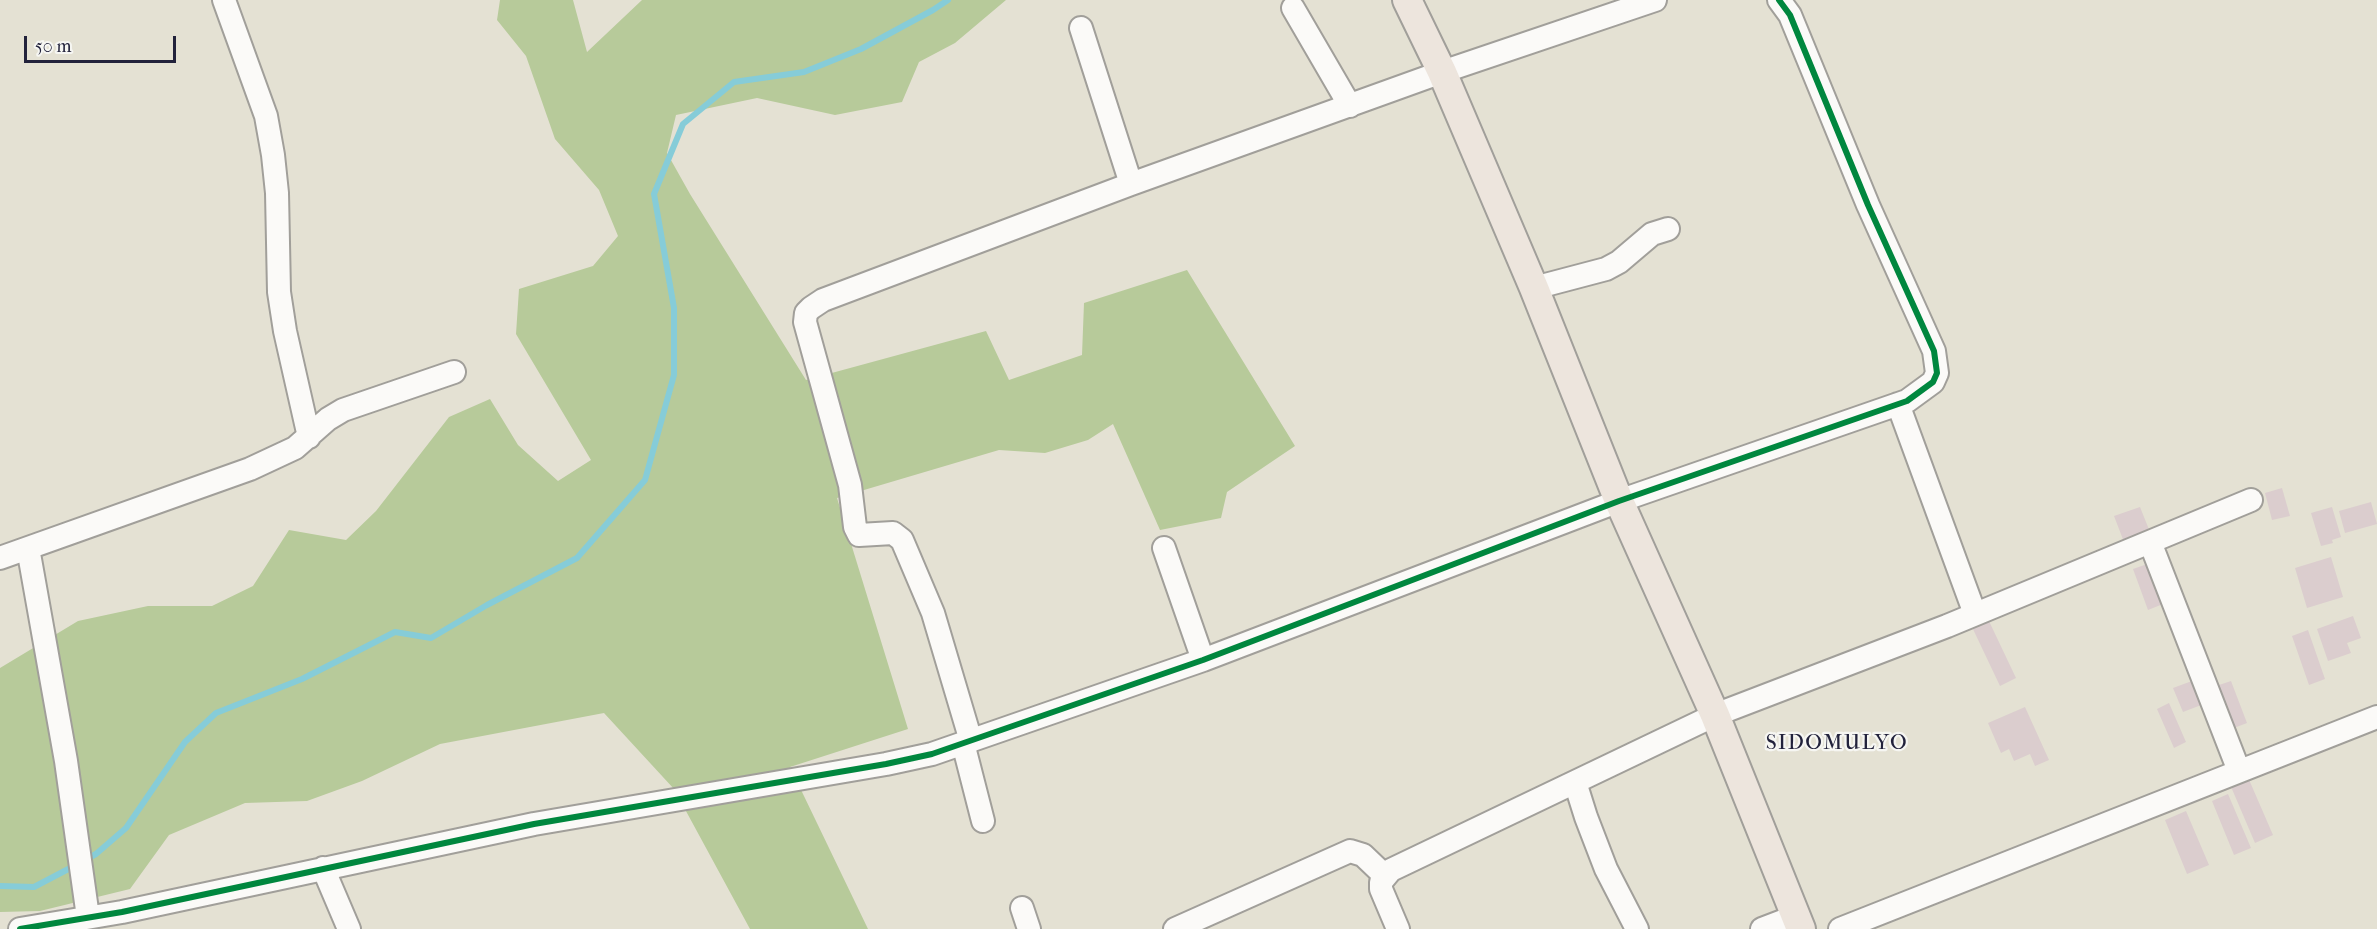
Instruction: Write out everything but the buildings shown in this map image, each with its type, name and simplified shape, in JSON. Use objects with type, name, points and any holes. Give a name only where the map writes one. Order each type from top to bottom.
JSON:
[{"type":"main road","points":[[1407,0],[1442,72],[1619,501],[1715,715],[1798,922]]},
{"type":"street","points":[[224,0],[266,116],[277,193],[279,292],[285,331],[309,436]]},
{"type":"street","points":[[983,821],[967,742],[933,613],[902,540],[893,533],[859,535],[855,526],[850,485],[805,322],[806,313],[823,300],[1131,184],[1442,72],[1655,0]]},
{"type":"street","points":[[20,929],[88,917],[124,921],[323,868],[534,824],[886,765],[932,754],[1203,660],[1619,501],[1898,404],[1925,390],[1933,382],[1937,373],[1934,351],[1868,205],[1790,15],[1779,0]]},
{"type":"street","points":[[1293,8],[1350,106]]},
{"type":"street","points":[[1081,28],[1131,184]]},
{"type":"street","points":[[1533,288],[1606,269],[1652,234],[1668,229]]},
{"type":"street","points":[[0,558],[250,469],[295,448],[328,419],[343,410],[454,372]]},
{"type":"street","points":[[1898,404],[1975,614]]},
{"type":"street","points":[[1398,929],[1381,888],[1385,876],[1392,870],[1715,715],[1975,614],[2251,500]]},
{"type":"street","points":[[2150,542],[2240,771]]},
{"type":"street","points":[[28,548],[66,761],[88,917]]},
{"type":"street","points":[[1164,548],[1203,660]]},
{"type":"street","points":[[1840,929],[2377,717]]},
{"type":"street","points":[[1575,782],[1606,868],[1637,929]]},
{"type":"street","points":[[1175,929],[1350,851],[1363,855],[1385,876]]},
{"type":"street","points":[[323,868],[349,929]]},
{"type":"street","points":[[1022,908],[1029,929]]},
{"type":"street","points":[[1762,929],[1798,922]]},
{"type":"green space","points":[[500,0],[573,0],[587,52],[642,0],[1006,0],[955,43],[919,62],[902,102],[835,115],[757,98],[676,115],[667,153],[806,380],[986,331],[1009,380],[1082,355],[1084,303],[1187,270],[1295,446],[1227,492],[1221,518],[1160,530],[1113,424],[1088,440],[1045,453],[999,450],[837,498],[908,729],[790,767],[868,929],[750,929],[674,789],[604,713],[440,744],[362,781],[307,801],[245,803],[169,835],[130,889],[40,911],[0,912],[0,668],[78,621],[148,606],[212,606],[253,586],[289,530],[346,540],[376,511],[449,417],[490,399],[518,445],[558,481],[591,460],[516,334],[519,289],[593,266],[618,236],[599,190],[555,139],[526,56],[497,20]]},
{"type":"waterway","points":[[85,860],[96,854],[126,828],[185,742],[216,713],[302,679],[395,632],[431,638],[487,605],[577,558],[645,480],[674,375],[674,308],[654,194],[683,124],[734,82],[804,72],[861,49],[948,0]]},
{"type":"waterway","points":[[0,886],[34,887],[76,865]]},
{"type":"cycle path","points":[[20,929],[122,912],[534,824],[886,764],[932,754],[1203,660],[1619,501],[1907,401],[1933,382],[1937,373],[1934,351],[1868,205],[1790,15],[1779,0]]},
{"type":"district","name":"SIDOMULYO","points":[[1837,744]]}]
